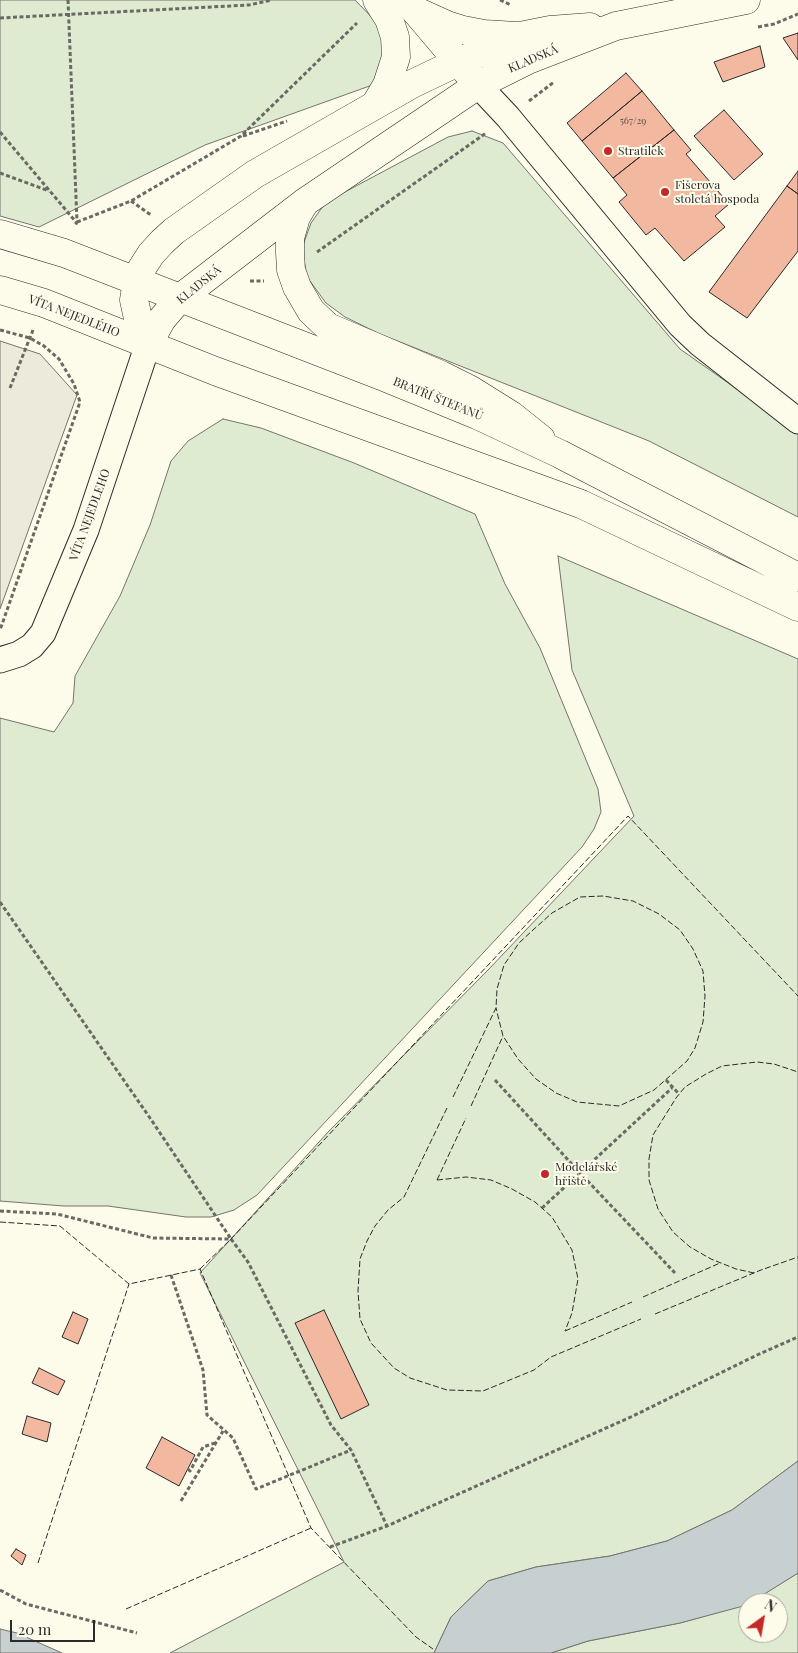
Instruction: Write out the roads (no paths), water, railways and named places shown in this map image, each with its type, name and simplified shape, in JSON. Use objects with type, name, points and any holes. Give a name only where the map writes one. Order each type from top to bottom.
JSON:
[{"type":"main road","name":"KLADSKÁ","points":[[148,344],[162,319],[180,298],[304,202],[478,85],[528,60],[616,26],[746,0]]},
{"type":"main road","points":[[375,105],[387,85],[396,57],[395,37],[389,19],[378,1]]},
{"type":"main road","points":[[411,6],[463,30],[484,34],[520,36]]},
{"type":"main road","points":[[411,6],[478,85]]},
{"type":"main road","name":"KLADSKÁ","points":[[148,344],[139,323],[134,300],[136,281],[142,268],[151,254],[174,232],[255,174],[412,84],[520,36],[576,27],[616,26]]},
{"type":"main road","points":[[304,202],[296,218],[290,238],[291,270],[297,287],[311,311],[328,327],[441,375],[471,390],[510,415],[560,454]]},
{"type":"main road","name":"BRATŘÍ ŠTEFANŮ","points":[[0,234],[64,253],[477,415],[560,454],[798,577]]},
{"type":"main road","name":"VÍTA NEJEDLÉHO","points":[[0,290],[44,303],[148,344]]},
{"type":"main road","points":[[148,344],[215,371],[581,504],[798,607]]},
{"type":"street","points":[[478,85],[508,117],[680,325],[700,344],[798,421]]},
{"type":"street","name":"VÍTA NEJEDLEHO","points":[[0,660],[19,654],[32,646],[43,633],[86,530],[148,344]]},
{"type":"place","name":"Stratilek","points":[[608,151]]},
{"type":"place","name":"Fišerova stoletá hospoda","points":[[665,192]]},
{"type":"place","name":"Modelářské hřiště","points":[[545,1174]]}]
